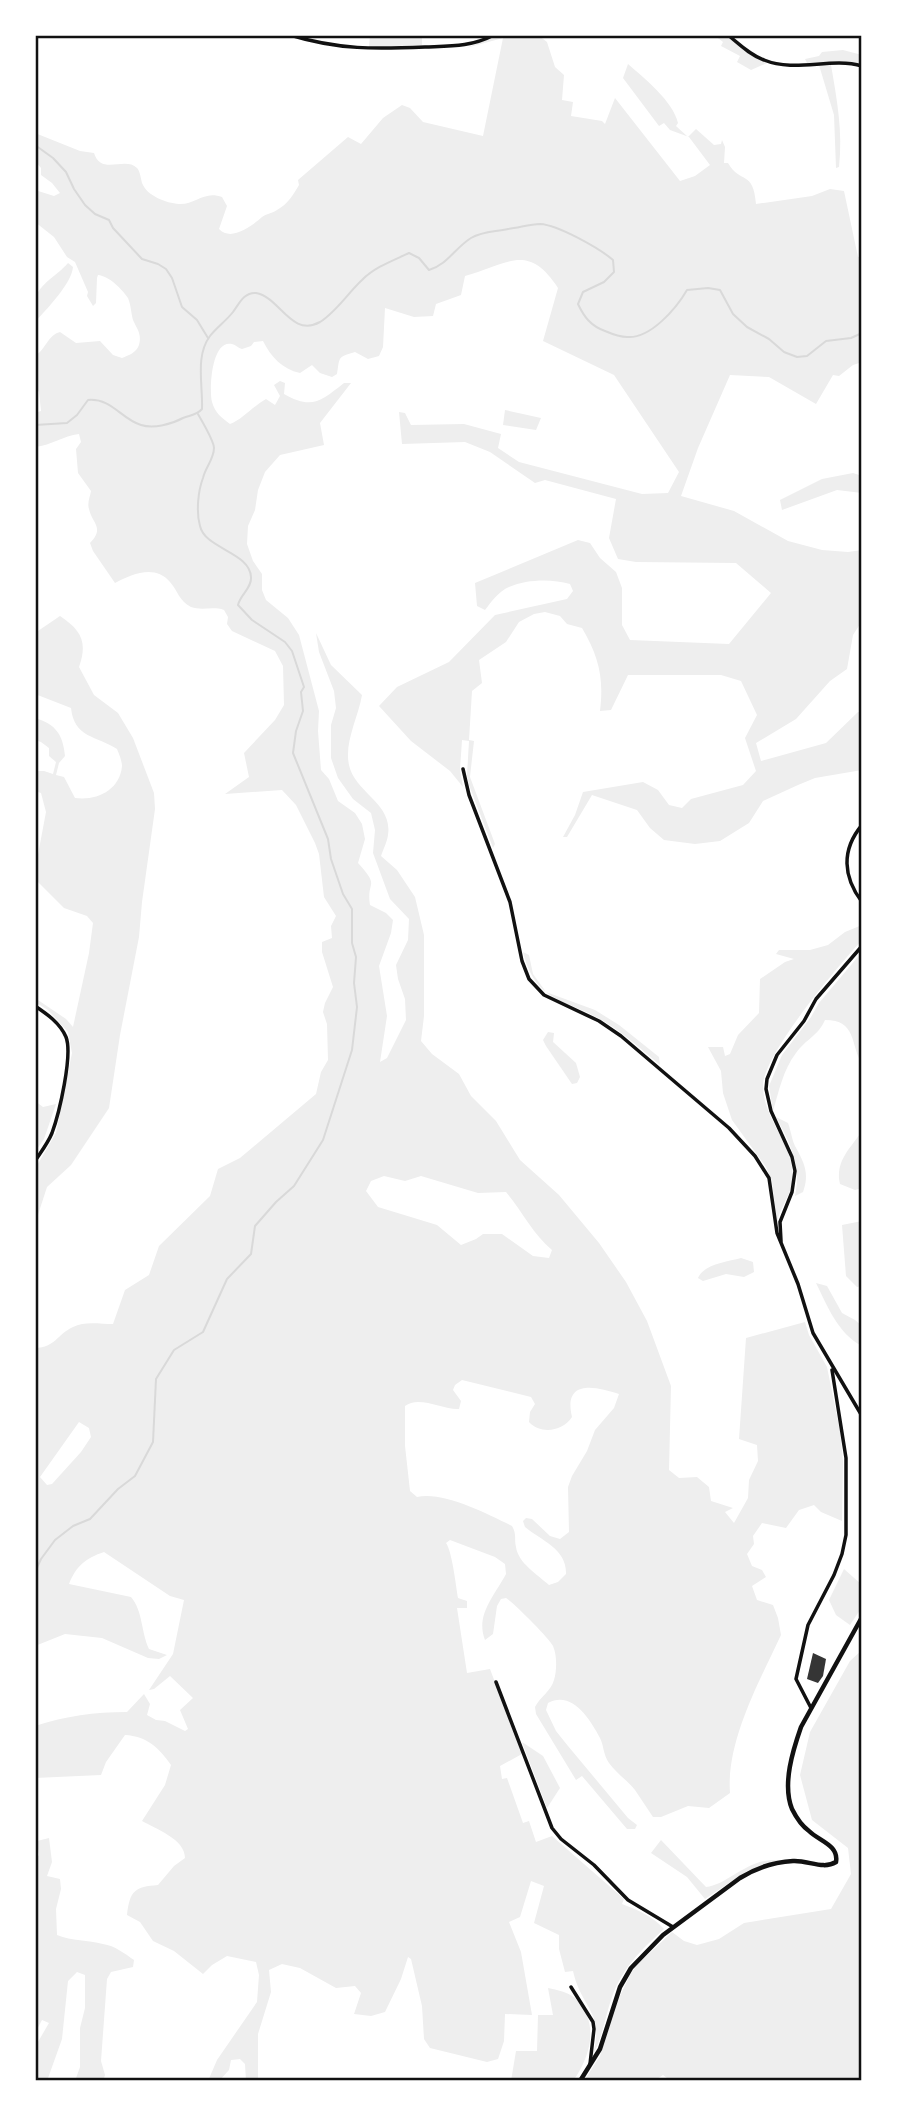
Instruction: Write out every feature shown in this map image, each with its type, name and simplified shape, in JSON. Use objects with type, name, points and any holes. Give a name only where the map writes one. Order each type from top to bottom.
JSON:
[{"type":"main road","points":[[580,2081],[600,2049],[625,1976],[648,1949],[673,1927],[755,1870],[793,1861],[827,1866],[836,1862],[835,1851],[808,1831],[791,1806],[792,1759],[801,1727],[862,1616]]},
{"type":"street","points":[[290,35],[331,46],[381,50],[467,45],[494,35]]},
{"type":"street","points":[[728,35],[758,57],[778,64],[796,66],[845,63],[862,66]]},
{"type":"street","points":[[463,769],[473,806],[510,902],[528,979],[544,995],[599,1021],[621,1036],[739,1137],[755,1156],[769,1178],[773,1221],[813,1333],[862,1416]]},
{"type":"street","points":[[862,825],[850,841],[846,855],[848,879],[862,902]]},
{"type":"street","points":[[782,1246],[780,1222],[792,1192],[795,1171],[792,1157],[771,1111],[766,1088],[767,1079],[777,1055],[804,1021],[816,999],[862,946]]},
{"type":"street","points":[[35,1006],[62,1030],[69,1054],[54,1128],[35,1161]]},
{"type":"street","points":[[811,1709],[796,1679],[808,1625],[839,1562],[846,1535],[846,1458],[832,1368]]},
{"type":"street","points":[[496,1682],[552,1828],[628,1900],[673,1927]]},
{"type":"street","points":[[571,1987],[593,2022],[590,2066]]},
{"type":"shaded area","points":[[370,35],[422,35],[422,45],[369,47]]},
{"type":"shaded area","points":[[498,35],[538,35],[547,42],[555,67],[564,75],[562,100],[573,102],[571,116],[602,121],[605,124],[615,98],[680,181],[695,176],[710,165],[688,137],[696,129],[714,145],[721,144],[722,140],[725,147],[724,163],[728,163],[737,174],[749,181],[756,204],[812,196],[830,189],[844,191],[858,257],[862,256],[862,362],[853,365],[839,376],[833,375],[816,404],[769,377],[730,375],[698,448],[681,496],[734,511],[788,541],[822,550],[862,550],[862,621],[853,635],[847,669],[830,681],[796,719],[756,743],[761,761],[826,743],[858,712],[862,712],[862,770],[815,778],[763,801],[749,823],[720,841],[695,844],[664,840],[650,828],[637,810],[592,795],[567,837],[563,837],[583,792],[643,782],[658,790],[669,805],[682,808],[691,799],[743,785],[756,771],[745,738],[757,715],[741,681],[721,675],[628,675],[611,710],[600,711],[599,668],[582,628],[567,624],[560,616],[545,612],[534,614],[519,622],[506,642],[479,660],[482,683],[472,691],[469,740],[474,741],[470,777],[495,844],[493,848],[469,785],[469,741],[462,740],[460,770],[463,787],[450,771],[411,741],[379,706],[397,687],[449,662],[495,615],[567,599],[573,591],[570,584],[532,581],[505,589],[485,610],[477,606],[475,583],[578,540],[590,543],[600,558],[616,572],[622,588],[622,625],[630,640],[729,644],[771,593],[736,563],[636,562],[618,559],[609,538],[616,499],[545,480],[535,483],[490,452],[465,442],[402,444],[399,412],[405,413],[411,425],[464,424],[501,434],[498,448],[519,462],[642,494],[668,493],[679,472],[614,375],[543,341],[558,288],[537,265],[527,261],[505,262],[465,276],[461,295],[436,304],[433,316],[414,317],[385,308],[383,347],[379,356],[368,359],[355,352],[345,355],[339,361],[337,374],[332,377],[320,373],[312,365],[300,373],[288,369],[273,357],[263,341],[254,342],[242,349],[232,344],[220,349],[211,377],[211,396],[217,412],[230,424],[266,399],[275,405],[280,396],[274,385],[280,381],[285,383],[284,394],[302,402],[322,399],[344,383],[351,383],[320,423],[324,445],[280,455],[265,472],[248,526],[247,544],[253,561],[262,574],[262,590],[266,600],[288,618],[299,635],[319,711],[321,770],[329,779],[338,801],[355,813],[362,824],[365,839],[358,863],[371,881],[370,905],[393,920],[379,966],[387,1016],[380,1062],[387,1058],[406,1020],[405,999],[396,965],[408,940],[409,919],[390,899],[373,853],[375,830],[371,813],[353,799],[338,778],[331,758],[331,725],[336,708],[334,691],[319,652],[316,633],[331,665],[362,695],[348,748],[349,765],[358,783],[385,814],[388,835],[381,856],[397,870],[415,897],[424,935],[424,1016],[421,1041],[432,1054],[459,1074],[471,1096],[496,1121],[520,1160],[559,1195],[599,1243],[626,1282],[647,1321],[671,1386],[669,1470],[679,1478],[697,1477],[709,1487],[711,1501],[733,1508],[725,1512],[734,1523],[748,1498],[749,1480],[758,1461],[757,1445],[739,1439],[746,1338],[805,1322],[809,1335],[827,1367],[840,1431],[843,1461],[842,1521],[821,1512],[814,1505],[799,1510],[786,1528],[762,1523],[753,1536],[754,1544],[747,1554],[752,1566],[762,1570],[766,1577],[752,1586],[757,1600],[773,1605],[781,1635],[754,1692],[739,1733],[730,1773],[730,1793],[709,1808],[688,1806],[661,1817],[653,1817],[635,1790],[609,1763],[600,1738],[579,1708],[565,1700],[548,1703],[546,1710],[556,1731],[628,1818],[637,1825],[635,1829],[627,1829],[582,1776],[576,1780],[536,1714],[535,1707],[553,1684],[555,1676],[556,1658],[550,1642],[506,1598],[501,1599],[497,1606],[493,1634],[485,1640],[484,1614],[506,1574],[505,1564],[495,1557],[450,1540],[446,1543],[458,1598],[467,1601],[467,1608],[457,1608],[467,1673],[490,1669],[522,1754],[500,1766],[502,1779],[507,1778],[523,1823],[529,1821],[536,1842],[552,1836],[624,1899],[622,1904],[650,1917],[664,1929],[621,1977],[593,2054],[596,2040],[594,2019],[573,1971],[565,1972],[559,1949],[559,1935],[534,1923],[544,1886],[531,1881],[520,1917],[509,1922],[521,1952],[532,2015],[505,2014],[504,2041],[498,2059],[487,2062],[430,2048],[424,2039],[422,2006],[411,1959],[408,1957],[385,2012],[371,2016],[354,2014],[361,1993],[355,1986],[336,1988],[300,1968],[282,1964],[269,1970],[271,1992],[258,2034],[258,2081],[246,2081],[245,2064],[240,2059],[231,2060],[229,2070],[219,2081],[208,2081],[217,2060],[257,2002],[259,1975],[256,1962],[227,1956],[203,1974],[174,1951],[153,1941],[140,1922],[127,1915],[135,1891],[158,1885],[174,1866],[185,1858],[184,1851],[175,1840],[142,1821],[165,1785],[171,1765],[152,1744],[125,1735],[106,1762],[101,1775],[35,1778],[35,1726],[80,1715],[127,1712],[144,1694],[150,1704],[147,1715],[185,1731],[188,1729],[180,1710],[193,1698],[170,1676],[149,1690],[173,1654],[184,1600],[170,1596],[104,1552],[82,1564],[69,1584],[131,1597],[138,1609],[149,1649],[167,1655],[159,1659],[148,1658],[102,1638],[65,1634],[35,1646],[35,1348],[52,1343],[77,1325],[113,1324],[125,1290],[149,1275],[159,1246],[210,1196],[218,1169],[240,1158],[316,1094],[321,1072],[328,1060],[327,1024],[323,1012],[333,987],[322,952],[322,942],[332,938],[331,926],[336,916],[324,897],[319,854],[296,805],[282,790],[225,794],[249,777],[244,753],[275,720],[284,705],[283,666],[275,651],[232,631],[227,624],[228,617],[224,610],[187,605],[170,582],[157,573],[143,572],[115,583],[90,543],[97,529],[88,507],[91,491],[78,473],[76,449],[81,442],[79,434],[35,447],[35,413],[41,411],[39,392],[35,386],[35,356],[53,336],[60,332],[76,343],[100,341],[113,355],[122,358],[136,350],[140,338],[128,298],[122,291],[111,280],[98,275],[96,303],[93,306],[75,262],[67,257],[54,237],[35,222],[35,190],[54,196],[60,193],[41,175],[41,168],[35,161],[35,133],[80,151],[94,153],[97,160],[108,165],[132,165],[138,169],[144,188],[163,200],[185,204],[210,195],[222,197],[227,206],[219,229],[224,233],[235,233],[284,205],[299,185],[298,180],[348,137],[361,144],[383,118],[402,105],[410,108],[423,122],[483,136],[503,38],[466,48]],"holes":[[[384,1176],[405,1181],[421,1176],[478,1193],[506,1192],[539,1237],[552,1250],[549,1258],[533,1256],[502,1234],[483,1234],[461,1245],[437,1225],[378,1207],[366,1191],[371,1181]],[[462,1380],[531,1397],[535,1404],[530,1412],[529,1422],[546,1430],[558,1428],[568,1422],[572,1417],[572,1396],[583,1388],[619,1394],[614,1408],[595,1430],[568,1487],[569,1532],[560,1539],[550,1536],[532,1519],[526,1518],[523,1521],[525,1527],[552,1546],[562,1558],[566,1574],[558,1582],[549,1585],[524,1563],[515,1544],[512,1526],[452,1500],[417,1497],[410,1491],[405,1446],[405,1406],[424,1402],[459,1409],[461,1401],[453,1390]],[[79,1422],[89,1428],[91,1437],[52,1484],[47,1485],[40,1477]]]},
{"type":"shaded area","points":[[714,35],[726,35],[753,56],[767,63],[751,70],[737,62],[740,56],[721,46],[723,42]]},
{"type":"shaded area","points":[[843,50],[862,55],[862,65],[843,61],[807,63],[805,59],[819,56],[822,52]]},
{"type":"shaded area","points":[[628,64],[664,98],[675,115],[678,123],[676,126],[687,136],[670,130],[664,123],[659,126],[623,78]]},
{"type":"shaded area","points":[[819,65],[831,65],[839,116],[839,167],[836,168],[834,115]]},
{"type":"shaded area","points":[[68,263],[73,267],[68,281],[35,322],[34,305],[37,293]]},
{"type":"shaded area","points":[[505,410],[541,418],[536,430],[503,425]]},
{"type":"shaded area","points":[[853,473],[862,476],[862,493],[837,490],[782,510],[780,500],[822,479]]},
{"type":"shaded area","points":[[60,616],[73,626],[81,637],[83,650],[79,667],[94,695],[118,713],[133,738],[154,793],[155,809],[139,937],[109,1108],[71,1165],[47,1187],[35,1224],[35,1169],[56,1133],[72,1053],[68,1032],[48,1010],[35,1002],[35,998],[66,1019],[73,1027],[93,923],[87,916],[64,908],[35,879],[35,860],[46,812],[41,793],[35,791],[35,771],[53,774],[56,762],[49,756],[49,748],[35,740],[35,718],[53,727],[60,736],[65,756],[59,763],[56,775],[64,777],[75,798],[91,798],[106,792],[117,782],[122,766],[117,749],[82,731],[73,718],[71,708],[35,694],[35,633]]},
{"type":"shaded area","points":[[862,925],[862,940],[788,1032],[766,1072],[764,1098],[788,1153],[793,1177],[777,1222],[772,1181],[766,1167],[732,1120],[723,1093],[721,1071],[708,1047],[723,1047],[725,1056],[730,1054],[738,1035],[759,1013],[760,979],[794,959],[776,954],[779,950],[810,950],[828,945],[845,932]]},
{"type":"shaded area","points":[[523,952],[529,955],[533,974],[546,992],[536,982]]},
{"type":"shaded area","points":[[862,952],[862,1064],[848,1029],[843,1024],[825,1020],[788,1066],[773,1111],[769,1086],[782,1055],[819,1003]]},
{"type":"shaded area","points":[[547,992],[595,1010],[619,1025],[659,1057],[660,1065],[612,1027]]},
{"type":"shaded area","points":[[548,1032],[554,1033],[553,1042],[576,1063],[580,1077],[577,1083],[572,1084],[546,1046],[543,1040]]},
{"type":"shaded area","points":[[35,1101],[43,1107],[56,1104],[44,1139],[35,1152]]},
{"type":"shaded area","points":[[776,1117],[788,1123],[805,1168],[803,1192],[795,1196],[796,1165]]},
{"type":"shaded area","points":[[862,1131],[862,1188],[855,1190],[840,1184],[839,1176],[845,1156]]},
{"type":"shaded area","points":[[862,1221],[862,1286],[857,1287],[846,1276],[842,1225]]},
{"type":"shaded area","points":[[741,1258],[753,1262],[754,1272],[744,1277],[726,1274],[703,1281],[698,1278],[711,1267]]},
{"type":"shaded area","points":[[816,1283],[827,1286],[842,1313],[862,1326],[862,1346],[840,1327]]},
{"type":"shaded area","points":[[844,1569],[862,1585],[862,1607],[850,1625],[836,1615],[829,1600]]},
{"type":"shaded area","points":[[862,1650],[862,2081],[671,2081],[663,2075],[654,2081],[584,2081],[600,2056],[619,1998],[630,1975],[672,1932],[684,1941],[697,1945],[719,1939],[744,1923],[831,1909],[851,1874],[848,1848],[812,1820],[800,1775],[810,1732],[850,1661]]},
{"type":"shaded area","points":[[522,1742],[543,1756],[560,1788],[547,1808]]},
{"type":"shaded area","points":[[49,1838],[52,1862],[47,1876],[60,1879],[61,1889],[56,1909],[57,1935],[107,1945],[134,1960],[133,1967],[111,1972],[107,1979],[101,2061],[105,2075],[103,2081],[75,2081],[80,2067],[80,2028],[85,2008],[85,1975],[77,1972],[68,1981],[62,2039],[47,2081],[35,2081],[35,2047],[49,2023],[42,2020],[35,2033],[35,1860],[39,1855],[37,1841]]},
{"type":"shaded area","points":[[661,1840],[706,1887],[722,1882],[757,1863],[778,1860],[747,1871],[705,1899],[687,1877],[651,1853]]},
{"type":"shaded area","points":[[548,1988],[569,1994],[583,2007],[590,2028],[584,2061],[573,2081],[511,2081],[516,2051],[537,2051],[538,2015],[553,2015]]},
{"type":"building","points":[[813,1653],[826,1659],[823,1676],[818,1683],[807,1679]]},
{"type":"waterway","points":[[35,145],[66,172],[85,205],[95,214],[109,220],[113,228],[142,259],[166,269],[182,307],[197,320],[208,338]]},
{"type":"waterway","points":[[35,425],[67,423],[88,400],[104,402],[134,422],[146,426],[163,425],[194,415],[202,409],[201,362],[205,344],[248,294],[264,296],[293,321],[310,326],[326,318],[372,271],[409,253],[419,258],[429,270],[441,264],[465,242],[476,236],[536,224],[548,225],[567,233],[613,260],[614,272],[604,282],[583,292],[578,304],[592,324],[616,335],[627,337],[645,333],[669,314],[687,290],[708,288],[720,290],[733,314],[747,327],[769,339],[784,352],[797,357],[807,356],[826,341],[851,338],[862,333]]},
{"type":"waterway","points":[[35,1572],[55,1540],[73,1526],[90,1519],[118,1489],[135,1476],[153,1442],[156,1379],[174,1350],[203,1332],[227,1279],[251,1254],[255,1226],[294,1186],[323,1140],[352,1050],[357,1007],[352,909],[343,894],[331,859],[328,839],[293,753],[296,731],[303,711],[301,692],[304,687],[292,651],[285,642],[252,620],[238,605],[251,581],[249,569],[236,556],[210,540],[200,526],[200,489],[214,448],[198,414]]}]
